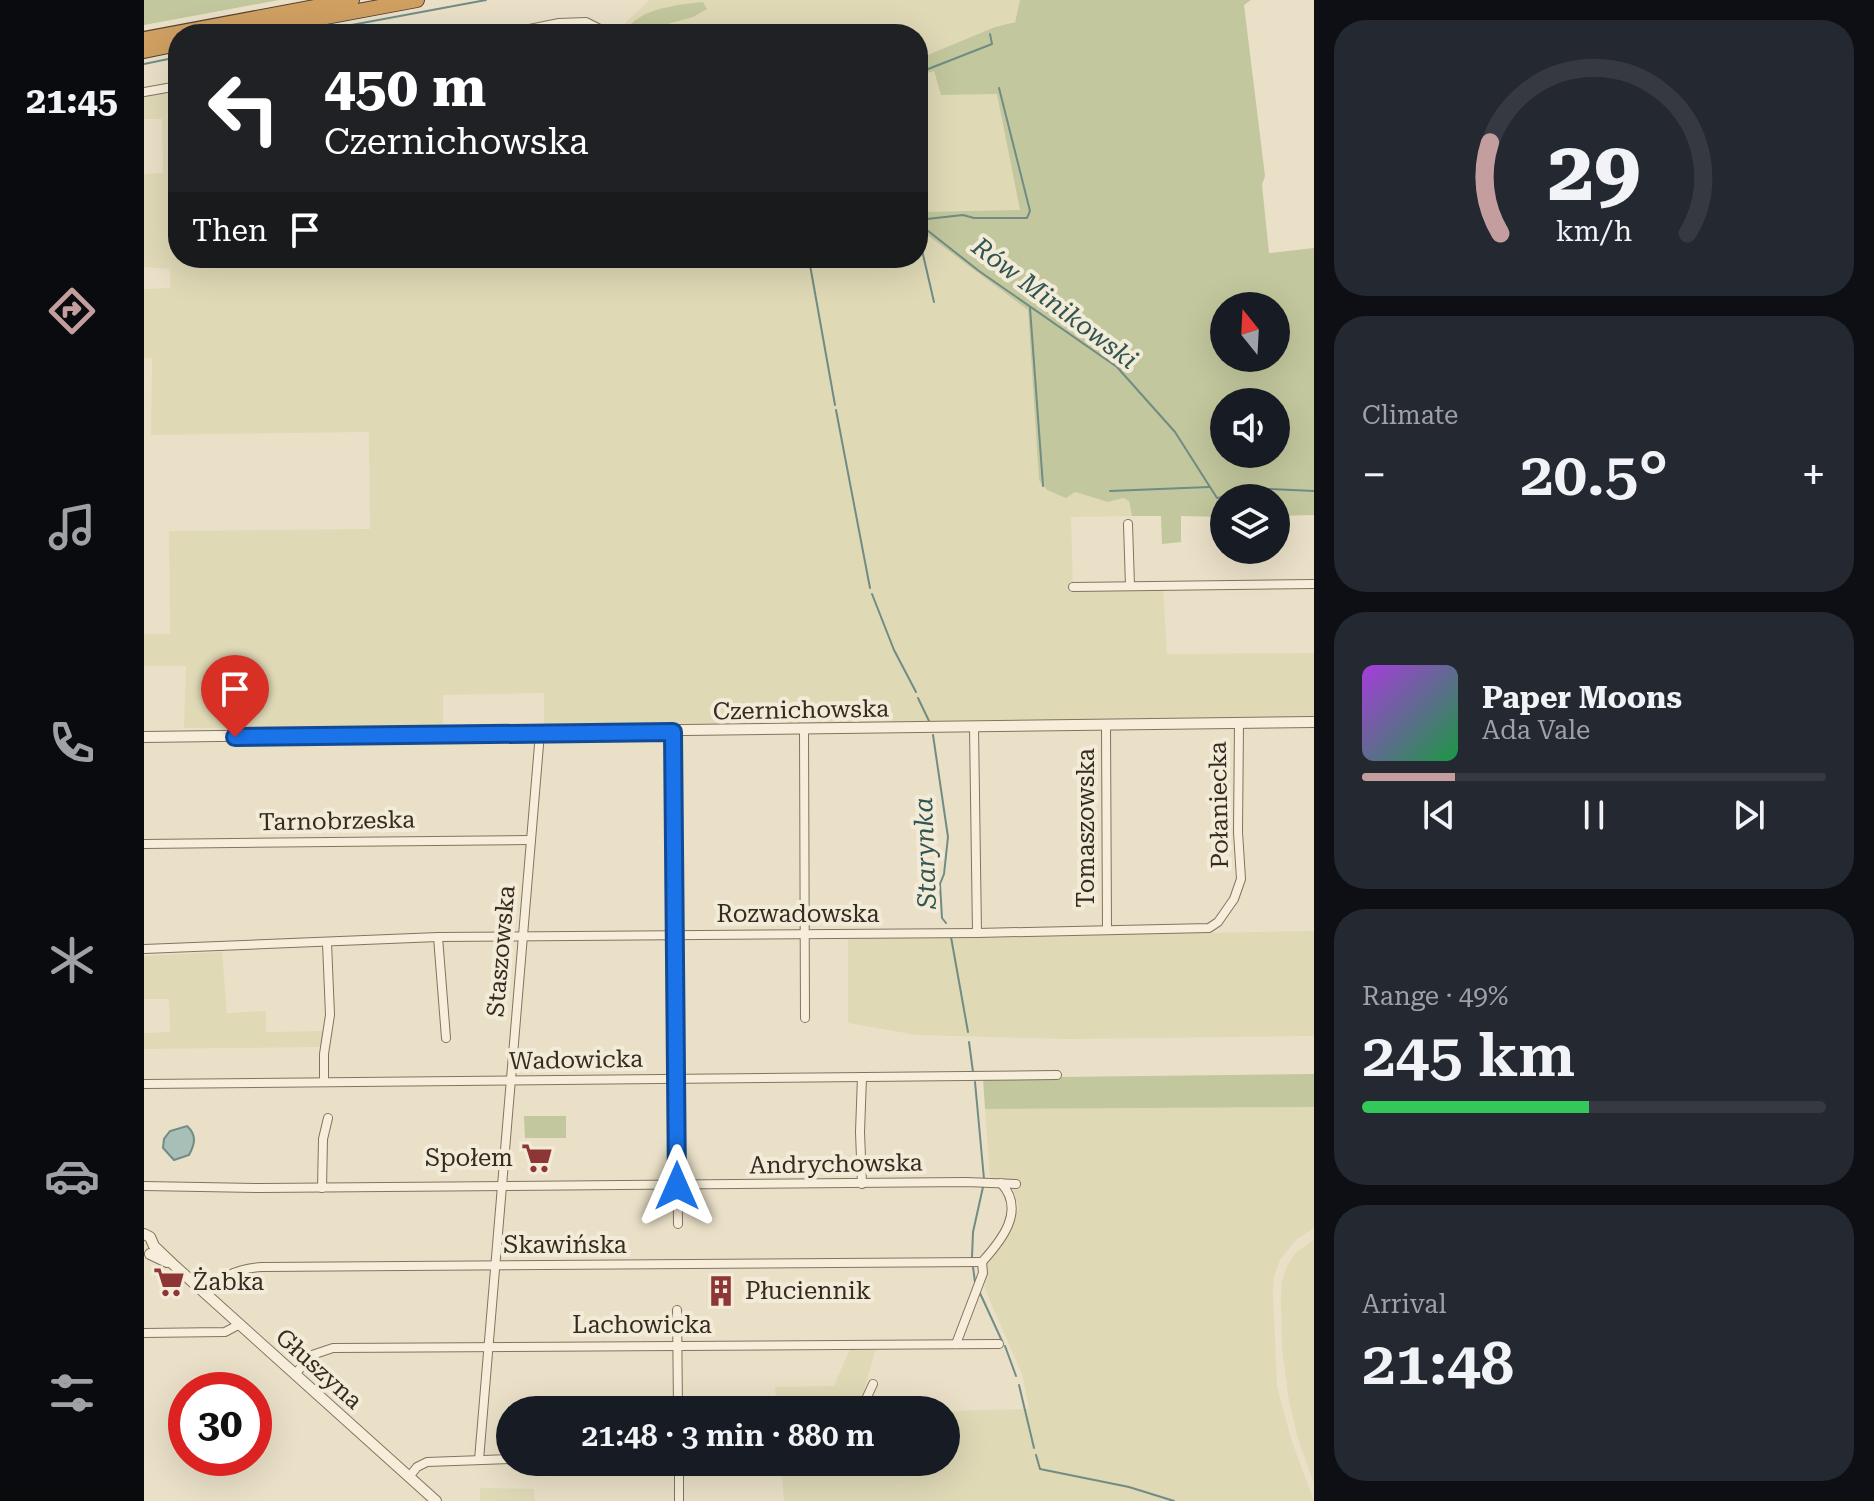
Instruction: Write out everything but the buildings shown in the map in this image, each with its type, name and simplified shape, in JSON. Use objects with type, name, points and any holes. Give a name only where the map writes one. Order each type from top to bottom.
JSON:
[{"type":"highway","points":[[224,24],[352,0]]},
{"type":"highway","points":[[288,24],[417,0]]},
{"type":"highway","points":[[144,39],[168,34]]},
{"type":"highway","points":[[144,51],[168,46]]},
{"type":"street","points":[[554,24],[590,24]]},
{"type":"street","points":[[144,92],[168,88]]},
{"type":"street","points":[[1128,524],[1130,586]]},
{"type":"street","points":[[1073,587],[1314,584]]},
{"type":"street","name":"Czernichowska","points":[[144,737],[1314,722]]},
{"type":"street","name":"Połaniecka","points":[[1239,723],[1239,887]]},
{"type":"street","name":"Tomaszowska","points":[[1106,726],[1107,930]]},
{"type":"street","points":[[974,727],[977,933]]},
{"type":"street","points":[[804,730],[805,1018]]},
{"type":"street","points":[[673,732],[678,1224]]},
{"type":"street","name":"Staszowska","points":[[479,1460],[540,733]]},
{"type":"street","name":"Tarnobrzeska","points":[[144,844],[531,840]]},
{"type":"street","name":"Rozwadowska","points":[[144,949],[438,937],[1209,928],[1222,917],[1239,887]]},
{"type":"street","points":[[438,937],[446,1038]]},
{"type":"street","points":[[324,1081],[324,1054],[330,1015],[327,943]]},
{"type":"street","name":"Wadowicka","points":[[144,1084],[1057,1075]]},
{"type":"street","points":[[862,1077],[862,1184]]},
{"type":"street","points":[[322,1188],[323,1139],[328,1118]]},
{"type":"street","points":[[956,1344],[983,1273],[982,1262],[995,1248],[1013,1209],[1009,1192],[1001,1183]]},
{"type":"street","name":"Andrychowska","points":[[144,1186],[501,1188],[1016,1184]]},
{"type":"street","points":[[144,1234],[150,1237],[149,1252]]},
{"type":"street","name":"Głuszyna","points":[[149,1252],[176,1267],[205,1292],[436,1501]]},
{"type":"street","name":"Skawińska","points":[[205,1292],[230,1274],[254,1267],[982,1262]]},
{"type":"street","points":[[677,1310],[678,1396]]},
{"type":"street","points":[[144,1333],[225,1332],[240,1324]]},
{"type":"street","name":"Lachowicka","points":[[295,1374],[312,1355],[323,1349],[999,1344]]},
{"type":"street","points":[[867,1396],[873,1384]]},
{"type":"street","points":[[409,1477],[417,1467],[427,1462],[496,1459]]},
{"type":"street","points":[[679,1476],[679,1501]]},
{"type":"shaded area","points":[[649,0],[1020,0],[1015,21],[928,55],[928,24],[624,24]]},
{"type":"shaded area","points":[[934,71],[941,95],[997,93],[1020,210],[928,212],[928,73]]},
{"type":"shaded area","points":[[168,92],[168,268],[928,268],[928,235],[1028,309],[1039,480],[1047,490],[1075,492],[1108,502],[1123,498],[1129,501],[1132,516],[1071,517],[1073,587],[1163,587],[1167,654],[1314,653],[1314,719],[544,732],[544,693],[443,695],[443,727],[184,728],[186,666],[144,666],[144,634],[170,634],[169,531],[370,529],[369,432],[151,435],[152,358],[144,358],[144,289],[170,288],[170,269],[144,267],[144,174],[163,173],[162,119],[144,119],[144,97]]},
{"type":"shaded area","points":[[1314,931],[1314,1036],[1068,1039],[916,1035],[848,1023],[848,939]]},
{"type":"shaded area","points":[[222,952],[227,1013],[266,1011],[266,1032],[323,1031],[321,1047],[144,1049],[144,1033],[170,1032],[169,999],[144,999],[144,956]]},
{"type":"shaded area","points":[[1314,1107],[1314,1228],[1296,1240],[1280,1260],[1274,1276],[1273,1292],[1277,1386],[1291,1439],[1314,1501],[784,1501],[782,1476],[960,1476],[960,1411],[1029,1409],[1022,1374],[985,1289],[983,1267],[998,1249],[1019,1208],[1013,1189],[990,1176],[985,1109]]},
{"type":"shaded area","points":[[1314,1239],[1314,1483],[1298,1439],[1289,1401],[1282,1349],[1281,1297],[1287,1266],[1295,1254]]},
{"type":"shaded area","points":[[852,1344],[877,1345],[862,1396],[776,1396],[775,1387],[834,1386]]},
{"type":"shaded area","points":[[480,1488],[534,1489],[535,1501],[480,1501]]},
{"type":"green space","points":[[144,0],[279,0],[144,25]]},
{"type":"green space","points":[[1020,0],[1251,0],[1244,5],[1265,176],[1262,185],[1269,253],[1314,248],[1314,515],[1290,516],[1290,484],[1210,484],[1210,517],[1181,516],[1181,542],[1162,544],[1161,516],[1132,516],[1129,501],[1123,498],[1108,502],[1075,492],[1066,498],[1047,490],[1039,480],[1028,310],[928,235],[928,212],[1020,210],[997,94],[941,95],[934,71],[928,73],[928,55],[1015,22]]},
{"type":"green space","points":[[703,2],[707,9],[693,17],[668,24],[631,24],[653,11]]},
{"type":"green space","points":[[1314,1074],[1314,1107],[985,1109],[983,1078]]},
{"type":"green space","points":[[524,1116],[566,1116],[566,1138],[525,1138]]},
{"type":"water","points":[[187,1126],[194,1136],[193,1147],[189,1155],[174,1160],[163,1148],[164,1139],[170,1131]]},
{"type":"waterway","points":[[357,24],[486,0]]},
{"type":"waterway","points":[[928,69],[992,44],[990,34]]},
{"type":"waterway","points":[[144,64],[168,59]]},
{"type":"waterway","points":[[928,219],[963,215],[974,218],[1027,218],[1030,211],[999,88]]},
{"type":"waterway","name":"Rów Minikowski","points":[[928,231],[979,271],[1117,367],[1175,432],[1217,498],[1270,489],[1314,491]]},
{"type":"waterway","name":"Starynka","points":[[811,268],[835,405]]},
{"type":"waterway","points":[[926,268],[934,302]]},
{"type":"waterway","points":[[1030,308],[1043,486]]},
{"type":"waterway","name":"Starynka","points":[[836,410],[870,588]]},
{"type":"waterway","points":[[1110,491],[1209,487]]},
{"type":"waterway","name":"Starynka","points":[[872,594],[894,650],[916,692]]},
{"type":"waterway","name":"Starynka","points":[[918,698],[930,723]]},
{"type":"waterway","name":"Starynka","points":[[933,735],[948,837],[940,884],[942,918],[946,923]]},
{"type":"waterway","name":"Starynka","points":[[951,937],[968,1032]]},
{"type":"waterway","name":"Starynka","points":[[969,1042],[973,1072]]},
{"type":"waterway","name":"Starynka","points":[[975,1082],[984,1179]]},
{"type":"waterway","name":"Starynka","points":[[972,1257],[973,1232],[983,1187]]},
{"type":"waterway","name":"Starynka","points":[[973,1267],[975,1282]]},
{"type":"waterway","name":"Starynka","points":[[979,1291],[1002,1341]]},
{"type":"waterway","name":"Starynka","points":[[1005,1346],[1016,1376]]},
{"type":"waterway","name":"Starynka","points":[[1019,1385],[1034,1448]]},
{"type":"waterway","name":"Starynka","points":[[1036,1455],[1040,1469],[1129,1487],[1174,1501]]},
{"type":"place","name":"Społem","points":[[537,1158]]},
{"type":"place","name":"Żabka","points":[[169,1282]]},
{"type":"place","name":"Płuciennik","points":[[721,1291]]},
{"type":"route","points":[[235,737],[673,732],[677,1186]]}]
